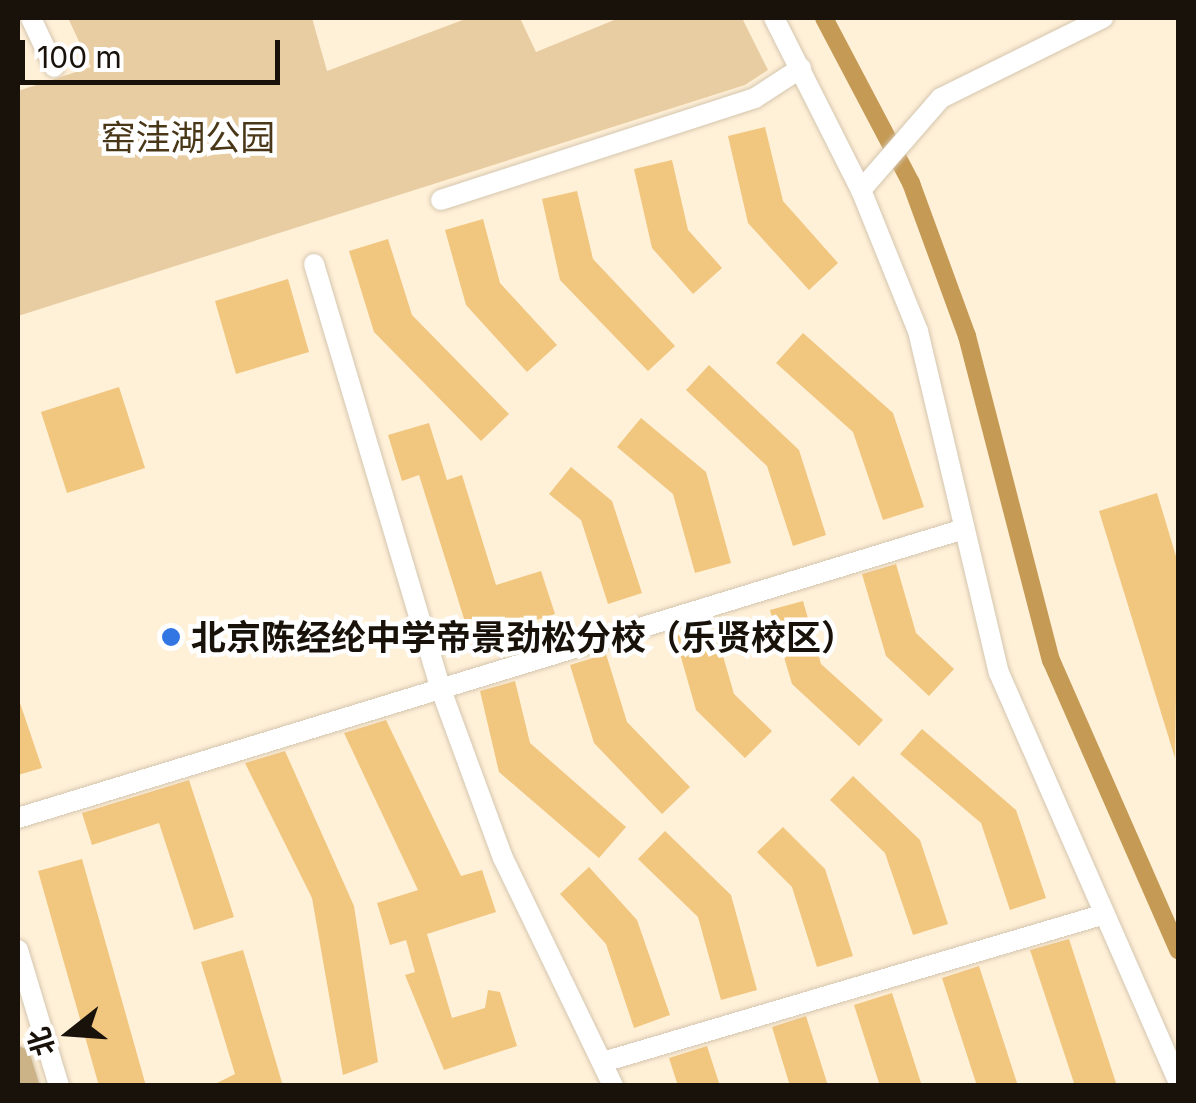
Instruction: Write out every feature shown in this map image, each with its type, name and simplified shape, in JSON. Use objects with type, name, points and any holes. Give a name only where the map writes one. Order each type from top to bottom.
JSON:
[{"type":"main road","points":[[18,1058],[26,1086]]},
{"type":"street","points":[[30,18],[54,66]]},
{"type":"street","points":[[774,18],[861,190],[918,332],[998,673],[1178,1080]]},
{"type":"street","points":[[861,190],[940,98],[1103,18]]},
{"type":"street","points":[[441,200],[755,98],[802,68]]},
{"type":"street","points":[[314,264],[440,687],[503,858],[614,1086]]},
{"type":"street","points":[[18,818],[964,529]]},
{"type":"street","points":[[603,1062],[1105,914]]},
{"type":"street","points":[[18,950],[59,1086]]},
{"type":"green space","name":"窑洼湖公园","points":[[68,18],[312,18],[327,71],[468,18],[520,18],[536,52],[619,18],[742,18],[768,70],[745,85],[18,316],[18,91],[91,67]]},
{"type":"building","points":[[765,127],[783,201],[838,263],[809,290],[748,223],[728,136]]},
{"type":"building","points":[[672,160],[688,230],[722,268],[693,294],[652,248],[634,169]]},
{"type":"building","points":[[577,191],[593,259],[675,346],[648,371],[560,280],[542,199]]},
{"type":"building","points":[[483,219],[500,283],[557,345],[527,372],[466,305],[445,230]]},
{"type":"building","points":[[388,239],[412,315],[509,414],[481,441],[374,332],[349,251]]},
{"type":"building","points":[[288,279],[309,352],[236,374],[215,301]]},
{"type":"building","points":[[803,333],[893,413],[924,507],[883,520],[853,432],[776,363]]},
{"type":"building","points":[[709,365],[799,450],[826,535],[793,546],[767,466],[686,390]]},
{"type":"building","points":[[119,387],[145,468],[67,493],[41,412]]},
{"type":"building","points":[[641,418],[706,472],[731,563],[695,573],[673,494],[617,447]]},
{"type":"building","points":[[429,423],[447,480],[462,475],[496,585],[541,571],[555,614],[471,641],[419,475],[402,481],[388,435]]},
{"type":"building","points":[[571,467],[612,501],[642,593],[608,604],[581,520],[549,494]]},
{"type":"building","points":[[1157,493],[1178,563],[1175,758],[1099,511]]},
{"type":"building","points":[[896,564],[916,633],[954,669],[929,696],[886,656],[862,574]]},
{"type":"building","points":[[803,601],[821,664],[883,720],[859,746],[792,684],[770,610]]},
{"type":"building","points":[[714,625],[734,694],[772,731],[745,758],[696,710],[675,636]]},
{"type":"building","points":[[606,654],[627,722],[690,787],[662,814],[594,743],[570,665]]},
{"type":"building","points":[[515,681],[530,743],[626,827],[599,858],[499,772],[480,691]]},
{"type":"building","points":[[18,697],[42,768],[18,775]]},
{"type":"building","points":[[386,720],[461,876],[482,870],[496,912],[427,934],[452,1018],[485,1008],[488,990],[500,992],[517,1046],[444,1070],[405,975],[415,972],[406,940],[390,945],[377,903],[418,890],[344,733]]},
{"type":"building","points":[[922,729],[1016,810],[1046,898],[1010,910],[981,823],[900,754]]},
{"type":"building","points":[[285,751],[354,906],[378,1062],[343,1075],[312,898],[245,763]]},
{"type":"building","points":[[853,776],[920,840],[948,924],[913,935],[885,853],[830,800]]},
{"type":"building","points":[[189,780],[234,917],[194,930],[159,823],[92,845],[82,813]]},
{"type":"building","points":[[783,827],[825,869],[853,956],[817,967],[792,887],[757,852]]},
{"type":"building","points":[[665,831],[731,895],[757,990],[721,1000],[698,917],[638,859]]},
{"type":"building","points":[[82,859],[146,1086],[99,1086],[38,871]]},
{"type":"building","points":[[589,867],[637,920],[670,1015],[634,1028],[606,944],[560,894]]},
{"type":"building","points":[[1069,939],[1117,1086],[1075,1086],[1030,950]]},
{"type":"building","points":[[243,950],[283,1086],[211,1086],[235,1074],[201,962]]},
{"type":"building","points":[[979,966],[1018,1086],[977,1086],[942,978]]},
{"type":"building","points":[[892,993],[922,1086],[880,1086],[854,1005]]},
{"type":"building","points":[[806,1016],[828,1086],[790,1086],[772,1027]]},
{"type":"building","points":[[707,1046],[720,1086],[678,1086],[669,1058]]},
{"type":"waterway","points":[[824,18],[911,183],[967,336],[1051,660],[1178,950]]},
{"type":"place","name":"北京陈经纶中学帝景劲松分校（乐贤校区）","points":[[171,637]]}]
